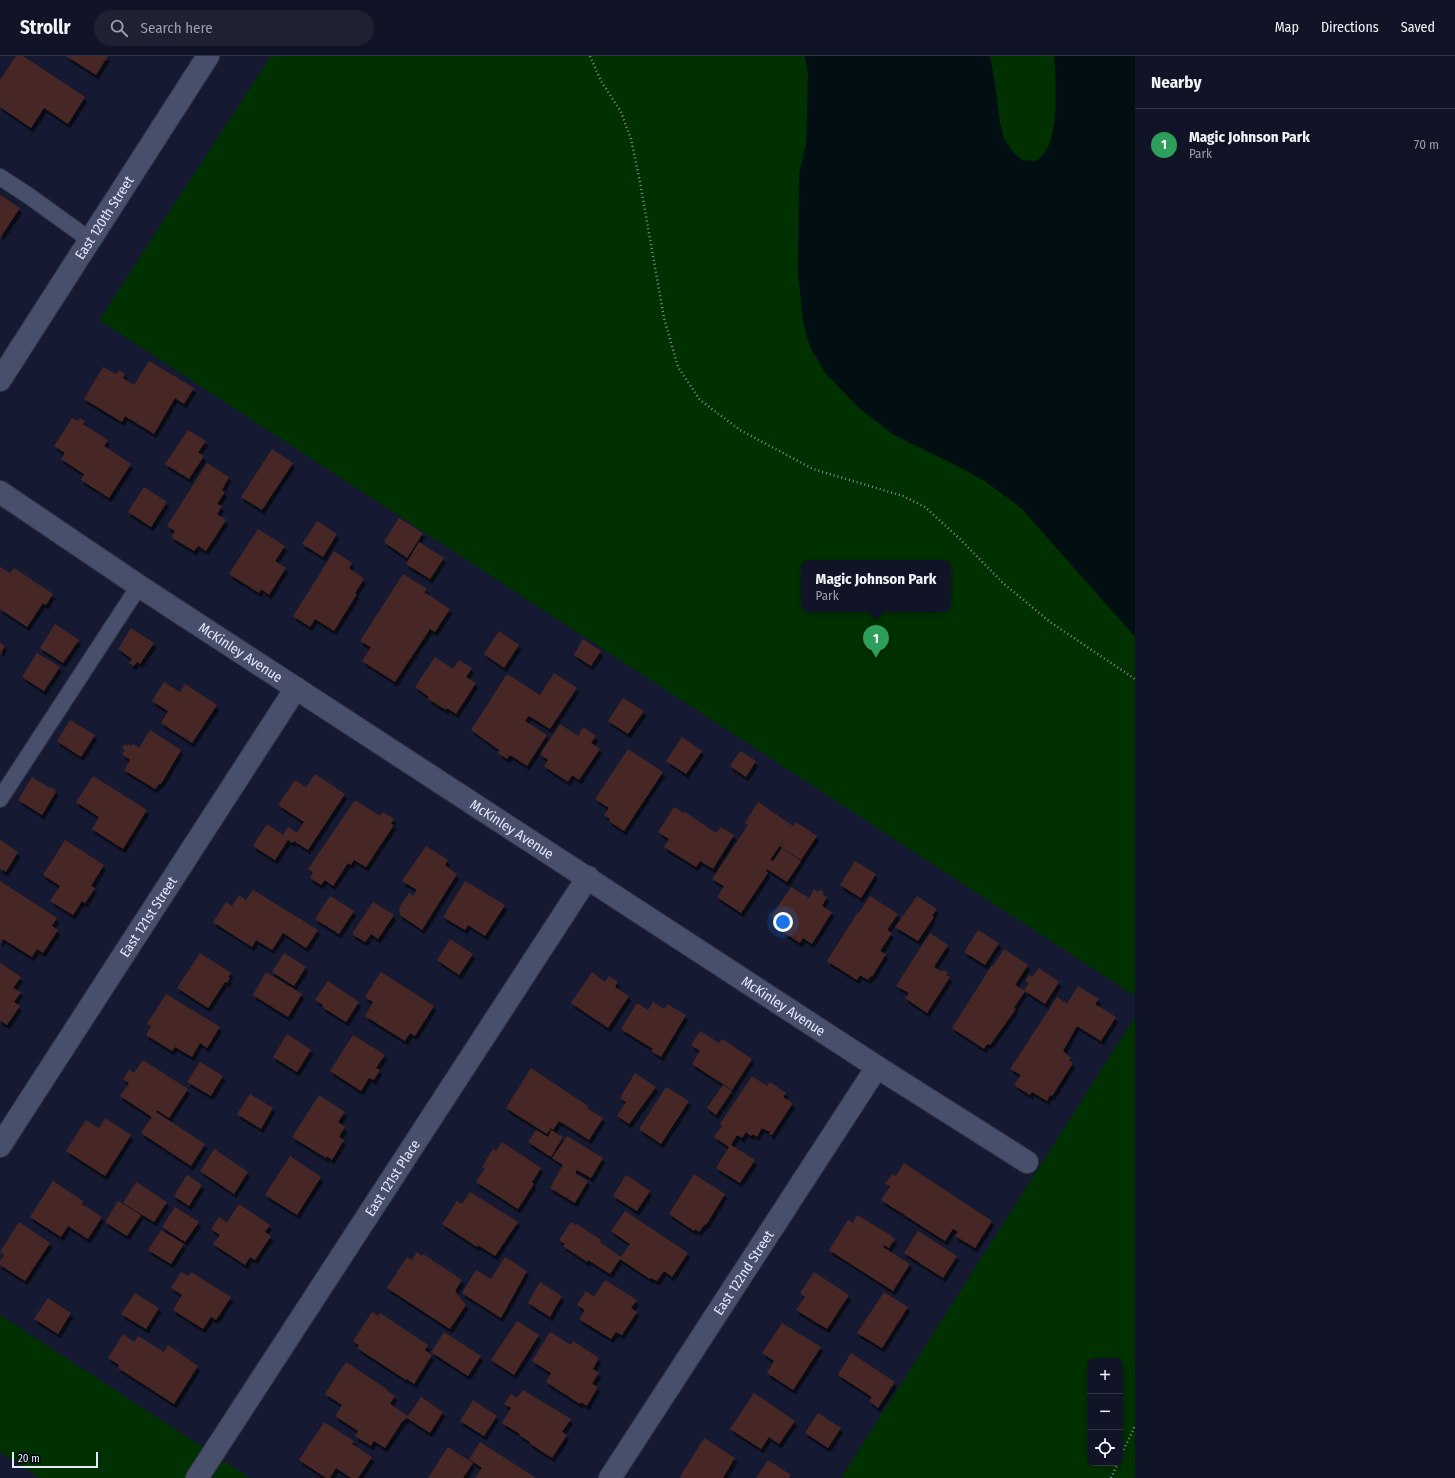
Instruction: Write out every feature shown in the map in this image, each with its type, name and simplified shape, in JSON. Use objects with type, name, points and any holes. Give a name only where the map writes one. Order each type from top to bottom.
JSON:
[{"type":"street","name":"East 120th Street","points":[[0,380],[208,56]]},
{"type":"street","name":"McKinley Avenue","points":[[0,492],[139,586],[588,877],[877,1067],[1027,1162]]},
{"type":"street","name":"East 121st Street","points":[[0,1146],[296,688]]},
{"type":"street","name":"East 121st Place","points":[[197,1478],[588,877]]},
{"type":"street","name":"East 122nd Street","points":[[610,1478],[877,1067]]},
{"type":"lane","points":[[0,177],[90,240]]},
{"type":"lane","points":[[0,799],[139,586]]},
{"type":"path","points":[[590,56],[600,81],[621,112],[631,139],[664,318],[678,367],[700,400],[740,430],[813,469],[903,496],[925,507],[960,539],[1003,584],[1050,622],[1135,679]]},
{"type":"path","points":[[1123,1451],[1135,1426]]},
{"type":"path","points":[[1111,1478],[1117,1466]]},
{"type":"green space","points":[[271,56],[1135,56],[1135,996],[99,320]]},
{"type":"green space","points":[[1135,1017],[1135,1478],[841,1478]]},
{"type":"green space","points":[[0,1315],[250,1478],[40,1478],[0,1452]]},
{"type":"shaded area","points":[[805,56],[990,56],[1000,123],[1004,138],[1013,152],[1022,160],[1036,161],[1045,152],[1053,132],[1056,106],[1054,56],[1135,56],[1135,637],[1021,508],[986,482],[894,435],[860,409],[826,374],[810,347],[803,322],[798,273],[799,174],[806,144],[807,114],[808,75]]},
{"type":"building","points":[[16,56],[23,56],[85,97],[68,124],[44,108],[31,128],[0,107],[0,80]]},
{"type":"building","points":[[66,56],[108,56],[96,75]]},
{"type":"building","points":[[0,195],[20,208],[0,238]]},
{"type":"building","points":[[149,361],[194,388],[184,404],[175,398],[154,434],[125,416],[122,422],[84,399],[103,367],[116,374],[119,370],[125,374],[123,378],[134,385]]},
{"type":"building","points":[[72,418],[78,421],[80,418],[85,421],[83,424],[108,440],[104,446],[131,464],[109,498],[81,480],[84,474],[61,459],[65,453],[54,446]]},
{"type":"building","points":[[188,430],[206,441],[198,452],[204,456],[189,479],[165,464]]},
{"type":"building","points":[[272,449],[293,463],[262,510],[241,497]]},
{"type":"building","points":[[207,463],[229,477],[222,490],[225,492],[217,504],[222,506],[217,514],[226,520],[206,551],[198,546],[194,551],[171,537],[175,531],[167,526]]},
{"type":"building","points":[[144,487],[167,502],[151,527],[128,512]]},
{"type":"building","points":[[399,518],[423,533],[407,558],[384,542]]},
{"type":"building","points":[[317,521],[337,534],[323,557],[302,544]]},
{"type":"building","points":[[258,529],[285,546],[275,561],[286,568],[269,595],[261,589],[259,593],[229,574]]},
{"type":"building","points":[[419,542],[444,558],[430,579],[406,564]]},
{"type":"building","points":[[334,551],[352,563],[349,568],[364,579],[355,593],[357,594],[334,631],[315,619],[310,627],[293,616]]},
{"type":"building","points":[[0,567],[10,573],[14,568],[53,594],[46,605],[43,603],[27,627],[0,609]]},
{"type":"building","points":[[403,574],[427,589],[424,592],[450,609],[435,632],[430,629],[395,682],[362,661],[371,647],[360,641]]},
{"type":"building","points":[[55,624],[79,640],[63,663],[40,648]]},
{"type":"building","points":[[131,628],[154,643],[140,664],[137,662],[134,666],[129,663],[132,659],[118,649]]},
{"type":"building","points":[[499,631],[519,645],[504,668],[484,654]]},
{"type":"building","points":[[583,639],[601,651],[591,666],[574,655]]},
{"type":"building","points":[[0,643],[5,646],[0,654]]},
{"type":"building","points":[[37,653],[60,667],[44,691],[22,677]]},
{"type":"building","points":[[435,657],[453,669],[459,660],[472,668],[466,677],[476,683],[456,714],[428,699],[429,697],[415,687]]},
{"type":"building","points":[[554,673],[577,688],[550,729],[529,716],[525,721],[547,735],[527,766],[510,755],[507,759],[498,753],[499,750],[471,730],[507,674],[540,695]]},
{"type":"building","points":[[164,682],[180,692],[185,684],[217,705],[192,743],[161,723],[168,711],[152,701]]},
{"type":"building","points":[[623,698],[644,711],[628,734],[608,721]]},
{"type":"building","points":[[70,720],[95,735],[81,757],[57,741]]},
{"type":"building","points":[[560,724],[578,736],[583,727],[596,736],[591,743],[600,749],[579,780],[572,775],[568,782],[544,766],[548,760],[540,754]]},
{"type":"building","points":[[150,730],[181,750],[161,784],[159,784],[155,789],[124,770],[130,760],[122,754],[125,750],[122,748],[125,744],[127,746],[129,744],[132,746],[133,744],[139,748]]},
{"type":"building","points":[[682,737],[702,751],[686,774],[666,761]]},
{"type":"building","points":[[628,749],[663,772],[624,831],[609,821],[610,819],[604,815],[609,808],[595,799]]},
{"type":"building","points":[[740,751],[756,761],[746,777],[730,766]]},
{"type":"building","points":[[315,774],[345,794],[308,850],[294,841],[292,843],[288,840],[275,860],[253,846],[267,824],[283,835],[288,827],[297,833],[304,822],[278,805],[295,780],[306,787]]},
{"type":"building","points":[[93,776],[147,810],[123,849],[92,829],[99,817],[76,802]]},
{"type":"building","points":[[32,777],[51,789],[51,787],[56,790],[42,815],[18,800]]},
{"type":"building","points":[[355,800],[380,816],[383,812],[394,819],[391,824],[394,825],[366,867],[354,860],[351,865],[348,863],[333,886],[325,880],[321,885],[310,878],[313,872],[308,869]]},
{"type":"building","points":[[758,802],[793,826],[796,822],[817,836],[801,860],[780,846],[790,831],[770,860],[773,861],[782,848],[801,861],[787,882],[767,869],[766,871],[768,873],[741,913],[717,897],[724,886],[712,879],[748,825],[745,823]]},
{"type":"building","points":[[674,807],[684,813],[685,812],[716,833],[721,827],[734,835],[713,869],[700,861],[696,867],[664,847],[669,839],[658,832]]},
{"type":"building","points":[[0,840],[18,852],[6,872],[0,869]]},
{"type":"building","points":[[65,840],[104,865],[91,886],[95,888],[85,903],[82,901],[73,915],[50,901],[60,886],[43,875]]},
{"type":"building","points":[[426,846],[448,860],[445,865],[457,874],[422,930],[400,915],[399,908],[409,893],[413,896],[417,890],[402,881]]},
{"type":"building","points":[[855,861],[876,874],[861,898],[840,885]]},
{"type":"building","points":[[0,881],[57,918],[52,926],[58,930],[43,953],[37,949],[32,957],[3,939],[0,944]]},
{"type":"building","points":[[465,881],[505,905],[485,936],[468,925],[465,930],[443,917]]},
{"type":"building","points":[[791,887],[809,898],[814,889],[818,892],[820,890],[824,892],[822,894],[827,897],[822,906],[832,912],[812,944],[803,938],[800,943],[783,932],[786,927],[771,917]]},
{"type":"building","points":[[253,890],[318,930],[306,948],[283,933],[272,950],[256,940],[252,947],[213,922],[226,902],[232,906],[239,895],[246,900]]},
{"type":"building","points":[[330,896],[354,911],[339,934],[315,919]]},
{"type":"building","points":[[870,896],[898,914],[887,930],[892,933],[880,951],[886,954],[872,977],[871,976],[868,980],[860,975],[857,980],[827,961]]},
{"type":"building","points":[[917,896],[937,909],[932,916],[934,917],[918,941],[895,927]]},
{"type":"building","points":[[373,902],[394,915],[378,939],[371,934],[365,942],[352,934]]},
{"type":"building","points":[[978,930],[999,943],[985,965],[964,952]]},
{"type":"building","points":[[930,933],[948,945],[934,967],[942,972],[943,970],[948,973],[946,975],[950,977],[927,1013],[905,998],[909,993],[896,986]]},
{"type":"building","points":[[450,939],[473,954],[459,975],[437,960]]},
{"type":"building","points":[[1004,949],[1028,965],[1015,985],[1024,990],[1029,983],[1025,981],[1029,975],[1032,977],[1039,968],[1059,982],[1045,1004],[1025,991],[1014,1008],[1016,1009],[990,1045],[987,1044],[984,1049],[952,1028],[992,965],[993,966]]},
{"type":"building","points":[[200,953],[231,973],[228,977],[230,978],[227,983],[225,982],[208,1008],[177,988]]},
{"type":"building","points":[[284,953],[306,967],[294,986],[272,972]]},
{"type":"building","points":[[0,963],[21,977],[13,988],[21,992],[14,1002],[20,1006],[7,1025],[1,1021],[0,1022]]},
{"type":"building","points":[[266,972],[302,994],[288,1017],[253,995]]},
{"type":"building","points":[[381,972],[434,1006],[415,1036],[410,1033],[405,1041],[365,1016],[373,1002],[365,997]]},
{"type":"building","points":[[592,972],[605,982],[609,976],[618,982],[615,987],[629,996],[608,1028],[571,1003]]},
{"type":"building","points":[[328,981],[359,1002],[346,1022],[322,1007],[323,1005],[315,1000]]},
{"type":"building","points":[[1078,986],[1099,999],[1095,1004],[1116,1017],[1101,1041],[1077,1026],[1063,1051],[1071,1058],[1069,1060],[1073,1063],[1052,1096],[1050,1095],[1047,1101],[1032,1092],[1030,1095],[1014,1085],[1021,1075],[1010,1069],[1057,997],[1067,1004]]},
{"type":"building","points":[[166,994],[220,1027],[207,1048],[200,1043],[192,1057],[175,1047],[172,1051],[146,1035],[151,1026],[147,1024]]},
{"type":"building","points":[[653,1002],[664,1009],[667,1004],[686,1015],[661,1057],[651,1051],[653,1049],[621,1029],[637,1003],[648,1010]]},
{"type":"building","points":[[700,1031],[719,1043],[722,1039],[752,1059],[732,1090],[692,1064],[700,1051],[691,1045]]},
{"type":"building","points":[[287,1034],[311,1050],[297,1072],[273,1057]]},
{"type":"building","points":[[353,1035],[385,1055],[376,1068],[380,1070],[374,1080],[369,1078],[361,1091],[330,1071]]},
{"type":"building","points":[[143,1060],[188,1089],[169,1118],[157,1110],[156,1112],[205,1144],[191,1166],[141,1133],[152,1117],[120,1096],[129,1083],[123,1079],[129,1070],[134,1073]]},
{"type":"building","points":[[200,1062],[223,1076],[211,1096],[187,1082]]},
{"type":"building","points":[[531,1068],[588,1106],[587,1108],[603,1118],[589,1140],[559,1121],[553,1130],[551,1128],[547,1134],[506,1108]]},
{"type":"building","points":[[635,1073],[656,1087],[629,1124],[617,1116],[626,1102],[620,1098]]},
{"type":"building","points":[[752,1076],[767,1086],[770,1082],[786,1093],[783,1097],[793,1103],[772,1135],[769,1134],[770,1132],[762,1128],[757,1137],[753,1134],[751,1136],[746,1132],[742,1138],[737,1135],[731,1145],[755,1160],[740,1183],[716,1168],[729,1147],[714,1137],[722,1126],[720,1124]]},
{"type":"building","points":[[723,1085],[732,1091],[716,1115],[707,1108]]},
{"type":"building","points":[[666,1087],[689,1101],[661,1144],[639,1129]]},
{"type":"building","points":[[250,1094],[273,1108],[261,1129],[237,1114]]},
{"type":"building","points":[[319,1095],[345,1112],[338,1122],[345,1127],[339,1137],[344,1140],[332,1160],[327,1156],[326,1158],[292,1137]]},
{"type":"building","points":[[105,1118],[131,1135],[105,1176],[66,1151],[86,1120],[99,1128]]},
{"type":"building","points":[[536,1130],[548,1137],[551,1130],[563,1137],[551,1157],[528,1142]]},
{"type":"building","points":[[567,1136],[603,1158],[591,1178],[577,1170],[575,1173],[588,1181],[575,1203],[550,1188],[563,1165],[552,1158]]},
{"type":"building","points":[[502,1142],[541,1168],[532,1182],[534,1184],[518,1209],[476,1182],[485,1168],[482,1167],[493,1149],[496,1151]]},
{"type":"building","points":[[214,1149],[248,1172],[234,1194],[200,1171]]},
{"type":"building","points":[[290,1156],[321,1177],[297,1215],[265,1195]]},
{"type":"building","points":[[904,1163],[992,1221],[975,1248],[955,1236],[958,1232],[953,1229],[945,1241],[881,1200],[890,1186],[885,1184],[892,1174],[896,1176]]},
{"type":"building","points":[[694,1174],[725,1194],[706,1225],[705,1224],[699,1232],[695,1229],[694,1231],[669,1214]]},
{"type":"building","points":[[187,1175],[202,1185],[189,1206],[174,1196]]},
{"type":"building","points":[[626,1175],[650,1191],[637,1211],[613,1196]]},
{"type":"building","points":[[53,1181],[83,1201],[82,1204],[102,1217],[88,1239],[68,1226],[61,1237],[30,1217]]},
{"type":"building","points":[[136,1182],[167,1202],[154,1222],[123,1203]]},
{"type":"building","points":[[470,1192],[518,1222],[495,1256],[478,1245],[477,1247],[442,1224],[457,1201],[462,1204]]},
{"type":"building","points":[[118,1201],[141,1215],[127,1236],[105,1222]]},
{"type":"building","points":[[239,1204],[270,1225],[265,1232],[271,1236],[255,1260],[250,1257],[245,1265],[213,1244],[220,1235],[211,1229],[219,1217],[227,1222]]},
{"type":"building","points":[[175,1207],[199,1222],[185,1242],[162,1227]]},
{"type":"building","points":[[625,1211],[688,1253],[672,1277],[664,1271],[657,1281],[651,1278],[650,1279],[620,1259],[610,1274],[588,1260],[587,1262],[563,1246],[565,1244],[559,1240],[571,1222],[576,1225],[577,1224],[601,1240],[600,1242],[621,1257],[630,1244],[611,1231]]},
{"type":"building","points":[[857,1215],[892,1236],[891,1237],[895,1239],[889,1248],[884,1245],[883,1247],[910,1264],[893,1291],[829,1250],[848,1220],[853,1223]]},
{"type":"building","points":[[19,1222],[50,1243],[25,1281],[0,1265],[0,1261],[4,1255],[0,1252]]},
{"type":"building","points":[[161,1230],[184,1244],[171,1264],[148,1250]]},
{"type":"building","points":[[918,1231],[957,1256],[943,1278],[904,1253]]},
{"type":"building","points":[[417,1252],[422,1256],[423,1254],[462,1280],[455,1291],[466,1305],[450,1329],[387,1288],[407,1257],[412,1260]]},
{"type":"building","points":[[505,1257],[527,1271],[501,1318],[462,1293],[476,1270],[491,1279]]},
{"type":"building","points":[[181,1272],[188,1276],[191,1272],[231,1297],[216,1320],[211,1317],[203,1329],[173,1310],[182,1295],[171,1288]]},
{"type":"building","points":[[814,1272],[849,1295],[827,1329],[796,1310],[805,1297],[800,1293]]},
{"type":"building","points":[[605,1280],[637,1300],[631,1308],[637,1312],[622,1335],[616,1332],[611,1339],[579,1319],[585,1310],[577,1305],[586,1291],[594,1297]]},
{"type":"building","points":[[540,1282],[562,1296],[550,1317],[528,1303]]},
{"type":"building","points":[[884,1292],[908,1307],[882,1348],[857,1333]]},
{"type":"building","points":[[135,1293],[159,1308],[146,1329],[121,1314]]},
{"type":"building","points":[[48,1298],[71,1313],[58,1334],[34,1319]]},
{"type":"building","points":[[372,1312],[378,1316],[380,1313],[428,1345],[425,1350],[432,1355],[414,1384],[357,1348],[359,1345],[353,1341]]},
{"type":"building","points":[[517,1321],[539,1335],[514,1375],[491,1360]]},
{"type":"building","points":[[782,1323],[821,1347],[793,1390],[767,1373],[774,1361],[762,1353]]},
{"type":"building","points":[[444,1332],[481,1356],[468,1376],[431,1352]]},
{"type":"building","points":[[550,1332],[571,1345],[573,1341],[599,1358],[593,1369],[599,1373],[592,1384],[598,1387],[587,1406],[581,1402],[580,1404],[546,1382],[551,1373],[532,1361]]},
{"type":"building","points":[[123,1334],[134,1342],[138,1336],[164,1352],[168,1345],[198,1366],[174,1404],[118,1368],[119,1365],[108,1358]]},
{"type":"building","points":[[851,1353],[895,1382],[878,1408],[869,1401],[872,1397],[838,1375]]},
{"type":"building","points":[[346,1362],[395,1396],[390,1404],[408,1416],[421,1397],[443,1412],[430,1433],[407,1418],[402,1422],[385,1448],[374,1441],[371,1446],[355,1436],[358,1431],[335,1416],[342,1405],[325,1394]]},
{"type":"building","points":[[523,1390],[571,1419],[562,1432],[567,1435],[552,1458],[529,1443],[530,1442],[519,1435],[520,1434],[502,1423],[511,1408],[504,1404],[511,1394],[517,1398]]},
{"type":"building","points":[[754,1393],[795,1421],[779,1444],[769,1437],[761,1449],[730,1429]]},
{"type":"building","points":[[473,1400],[497,1416],[484,1436],[460,1421]]},
{"type":"building","points":[[818,1413],[841,1428],[828,1448],[805,1433]]},
{"type":"building","points":[[324,1422],[354,1441],[352,1444],[372,1457],[358,1478],[351,1478],[336,1468],[330,1478],[326,1478],[299,1460]]},
{"type":"building","points":[[704,1438],[735,1458],[723,1478],[681,1478],[680,1477]]},
{"type":"building","points":[[480,1442],[536,1478],[475,1478],[482,1468],[469,1459]]},
{"type":"building","points":[[448,1447],[473,1463],[463,1478],[428,1478]]},
{"type":"building","points":[[768,1460],[791,1475],[789,1478],[756,1478]]},
{"type":"place","name":"Magic Johnson Park","points":[[876,658]]}]
